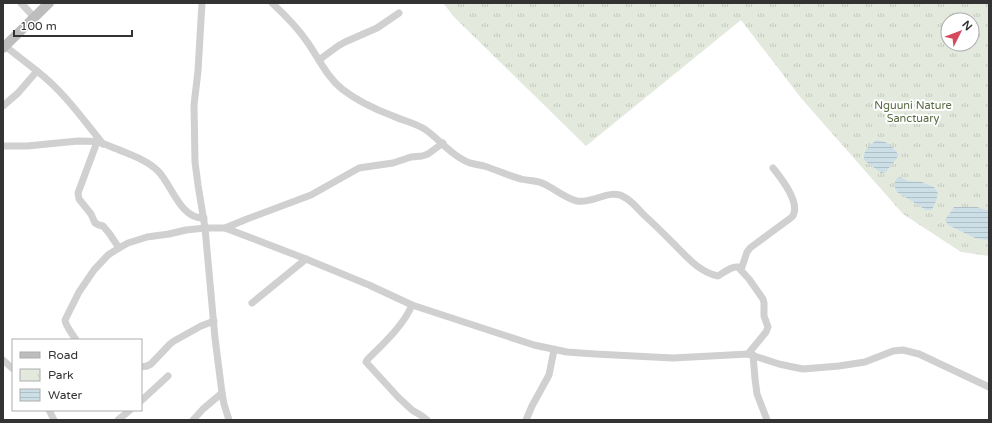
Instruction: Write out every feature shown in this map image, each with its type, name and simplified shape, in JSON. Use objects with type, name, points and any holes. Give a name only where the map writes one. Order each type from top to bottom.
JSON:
[{"type":"main road","points":[[4,47],[49,3]]},
{"type":"street","points":[[21,3],[34,17]]},
{"type":"street","points":[[202,3],[198,71],[194,105],[195,162],[204,218],[215,338],[222,393],[229,420]]},
{"type":"street","points":[[272,3],[295,26],[335,83],[352,97],[392,116],[418,125],[457,156],[469,162],[512,177],[541,183],[577,201],[584,201],[610,195],[620,195],[625,197],[699,268],[710,274],[718,276],[735,267],[741,270],[763,299],[764,303],[764,316],[768,328],[750,354],[757,394],[766,420]]},
{"type":"street","points":[[319,60],[338,46],[377,28],[399,14]]},
{"type":"street","points":[[4,47],[46,78],[61,92],[100,143]]},
{"type":"street","points":[[3,106],[18,93],[37,71]]},
{"type":"street","points":[[3,146],[27,146],[78,141],[100,143],[141,159],[158,171],[181,206],[194,217],[204,218]]},
{"type":"street","points":[[100,143],[78,193],[78,197],[80,202],[91,214],[95,223],[103,226],[109,232],[119,248]]},
{"type":"street","points":[[225,228],[311,195],[359,168],[393,163],[422,156],[428,154],[442,143]]},
{"type":"street","points":[[741,270],[747,252],[750,248],[794,214],[795,206],[789,191],[773,168]]},
{"type":"street","points":[[75,339],[65,324],[66,316],[94,270],[108,255],[128,243],[148,237],[186,230],[225,228],[306,259],[369,285],[412,305],[534,345],[554,350],[595,354],[673,358],[750,354],[779,364],[803,369],[865,362],[903,350],[919,354],[989,388]]},
{"type":"street","points":[[252,303],[306,259]]},
{"type":"street","points":[[412,305],[409,313],[403,321],[366,362],[398,397],[412,410],[427,420]]},
{"type":"street","points":[[142,367],[151,364],[174,341],[200,326],[214,321]]},
{"type":"street","points":[[526,420],[549,375],[554,350]]},
{"type":"street","points":[[3,360],[12,368]]},
{"type":"street","points":[[142,400],[168,376]]},
{"type":"street","points":[[193,420],[222,393]]},
{"type":"street","points":[[50,411],[54,420]]},
{"type":"street","points":[[118,420],[129,411]]},
{"type":"green space","name":"Nguuni Nature Sanctuary","points":[[443,3],[989,3],[989,256],[961,252],[903,214],[801,98],[741,20],[586,146],[455,18]]},
{"type":"water","points":[[876,140],[889,144],[899,155],[886,172],[881,173],[864,160],[864,153]]},
{"type":"water","points":[[900,177],[908,181],[922,182],[934,187],[938,193],[932,210],[926,210],[897,192],[894,185],[896,179]]},
{"type":"water","points":[[954,207],[977,207],[989,211],[989,239],[975,238],[948,225],[945,220]]}]
